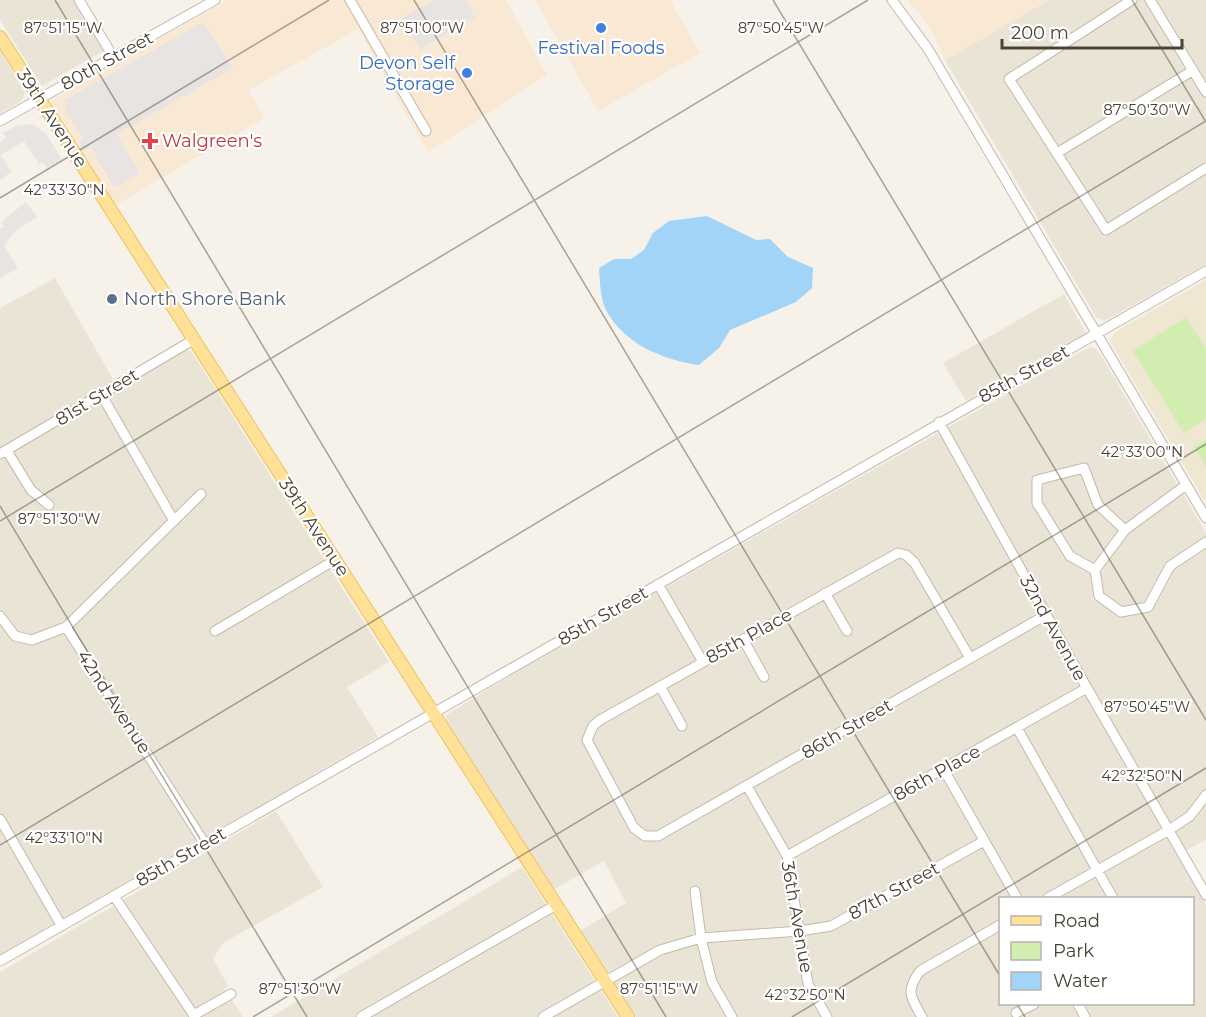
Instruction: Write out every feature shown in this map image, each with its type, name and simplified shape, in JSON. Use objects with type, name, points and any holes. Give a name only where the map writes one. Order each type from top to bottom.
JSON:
[{"type":"main road","name":"39th Avenue","points":[[0,37],[628,1017]]},
{"type":"street","points":[[79,0],[114,58]]},
{"type":"street","name":"80th Street","points":[[0,121],[214,0]]},
{"type":"street","points":[[350,0],[426,131]]},
{"type":"street","points":[[892,0],[928,48],[1206,518]]},
{"type":"street","points":[[1132,0],[1009,79],[1106,230],[1206,168]]},
{"type":"street","points":[[1150,0],[1206,92]]},
{"type":"street","points":[[1057,153],[1192,71]]},
{"type":"street","name":"85th Street","points":[[0,961],[1206,271]]},
{"type":"street","name":"81st Street","points":[[4,453],[193,340]]},
{"type":"street","points":[[101,394],[174,521]]},
{"type":"street","name":"32nd Avenue","points":[[939,422],[1087,688],[1206,895]]},
{"type":"street","points":[[4,453],[31,490],[49,505]]},
{"type":"street","points":[[1095,570],[1070,556],[1037,503],[1037,480],[1084,468],[1098,505],[1125,530]]},
{"type":"street","points":[[1186,485],[1125,530],[1095,570],[1099,596],[1121,612],[1148,607],[1170,566],[1206,542]]},
{"type":"street","points":[[0,616],[15,636],[32,640],[66,627],[201,494]]},
{"type":"street","name":"85th Place","points":[[645,836],[634,828],[589,746],[588,733],[600,720],[898,553],[906,555],[914,562],[970,658]]},
{"type":"street","points":[[215,631],[335,560]]},
{"type":"street","points":[[658,584],[703,662]]},
{"type":"street","points":[[825,593],[847,631]]},
{"type":"street","name":"86th Street","points":[[645,836],[658,836],[1046,615]]},
{"type":"street","name":"42nd Avenue","points":[[66,627],[205,844]]},
{"type":"street","points":[[743,639],[764,677]]},
{"type":"street","points":[[660,686],[682,726]]},
{"type":"street","name":"86th Place","points":[[787,856],[1087,688]]},
{"type":"street","points":[[1017,728],[1112,897]]},
{"type":"street","points":[[944,770],[1016,897]]},
{"type":"street","name":"36th Avenue","points":[[747,786],[787,856],[808,984],[827,1017]]},
{"type":"street","points":[[1050,897],[1169,830],[1190,816],[1206,795]]},
{"type":"street","points":[[0,819],[61,925]]},
{"type":"street","name":"87th Street","points":[[605,981],[660,950],[701,938],[800,931],[831,926],[984,841]]},
{"type":"street","points":[[695,891],[701,938],[712,982],[732,1017]]},
{"type":"street","points":[[114,896],[194,1016],[231,994]]},
{"type":"street","points":[[361,1017],[556,905]]},
{"type":"street","points":[[922,1017],[910,994],[912,982],[920,971],[999,926]]},
{"type":"street","points":[[543,1017],[605,981]]},
{"type":"street","points":[[1016,1013],[1032,1005]]},
{"type":"shaded area","points":[[0,0],[75,0],[105,50],[42,86],[0,20]]},
{"type":"shaded area","points":[[228,0],[506,0],[547,75],[428,152],[358,29],[249,90],[264,118],[114,206],[51,101]]},
{"type":"shaded area","points":[[435,0],[465,0],[475,18],[420,49],[403,18]]},
{"type":"shaded area","points":[[535,0],[670,0],[700,53],[598,111]]},
{"type":"shaded area","points":[[907,0],[1049,0],[945,60],[930,27]]},
{"type":"shaded area","points":[[1049,0],[1206,0],[1206,264],[1105,321],[1096,317],[945,60]]},
{"type":"shaded area","points":[[203,22],[233,68],[117,134],[140,174],[114,188],[91,147],[83,151],[79,144],[84,139],[64,108],[68,105],[66,100]]},
{"type":"shaded area","points":[[0,50],[25,93],[21,101],[0,114]]},
{"type":"shaded area","points":[[32,124],[46,134],[62,159],[47,168],[43,162],[39,164],[24,141],[1,155],[11,172],[0,180],[0,142],[6,138],[3,133],[16,126]]},
{"type":"shaded area","points":[[26,202],[37,217],[14,232],[4,246],[18,268],[0,278],[0,229],[4,227],[1,222]]},
{"type":"shaded area","points":[[55,278],[118,388],[184,349],[191,351],[389,662],[347,687],[378,737],[0,957],[0,308]]},
{"type":"shaded area","points":[[1206,280],[1206,503],[1110,341],[1115,332]]},
{"type":"shaded area","points":[[1064,294],[1086,333],[966,401],[943,363]]},
{"type":"shaded area","points":[[1093,347],[1099,352],[1206,533],[1206,839],[1178,855],[1206,905],[1206,1017],[636,1017],[580,931],[626,903],[604,861],[553,890],[447,722],[446,715],[510,676],[1084,350]]},
{"type":"shaded area","points":[[276,811],[323,887],[223,943],[213,959],[228,986],[224,988],[243,1017],[0,1017],[0,972]]},
{"type":"shaded area","points":[[522,867],[618,1017],[271,1017]]},
{"type":"green space","points":[[1186,317],[1206,349],[1206,419],[1184,433],[1133,351]]},
{"type":"green space","points":[[1206,440],[1206,466],[1194,447]]},
{"type":"water","points":[[707,216],[756,240],[770,239],[788,257],[813,268],[812,288],[796,302],[730,330],[719,348],[699,365],[658,354],[623,332],[604,305],[599,268],[614,259],[631,259],[644,250],[653,233],[669,221]]},
{"type":"place","name":"Festival Foods","points":[[601,28]]},
{"type":"place","name":"Devon Self Storage","points":[[467,73]]},
{"type":"place","name":"Walgreen's","points":[[150,141]]},
{"type":"place","name":"North Shore Bank","points":[[112,299]]}]
